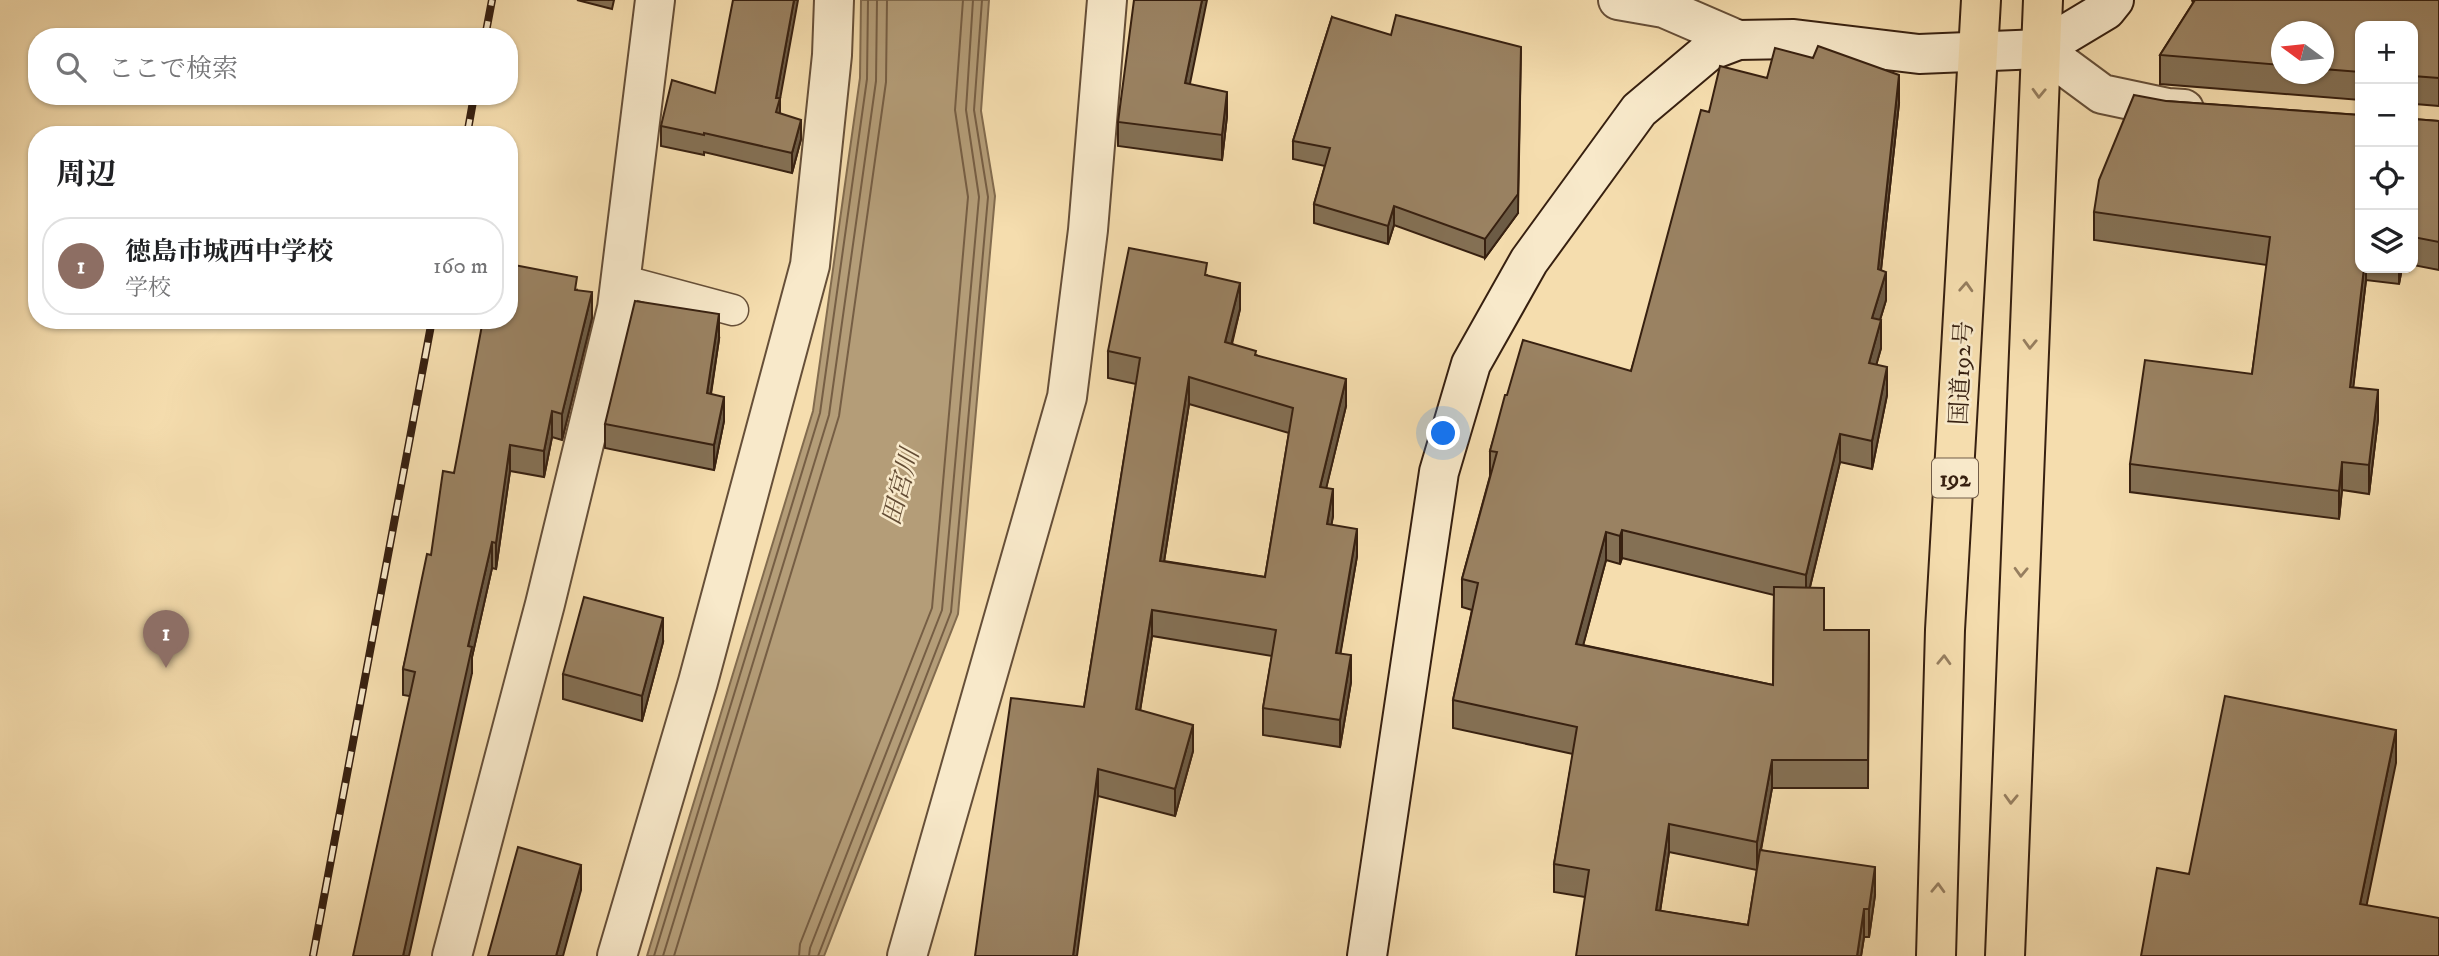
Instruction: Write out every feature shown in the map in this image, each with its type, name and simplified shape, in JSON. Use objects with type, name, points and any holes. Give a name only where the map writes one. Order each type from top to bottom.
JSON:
[{"type":"highway","name":"国道192号","points":[[1936,956],[1945,630],[1981,0]]},
{"type":"highway","points":[[2005,956],[2043,0]]},
{"type":"street","points":[[452,956],[545,604],[617,308],[655,0]]},
{"type":"street","points":[[617,956],[698,682],[810,265],[832,55],[834,0]]},
{"type":"street","points":[[907,956],[1067,397],[1088,230],[1107,0]]},
{"type":"street","points":[[1618,0],[1664,8],[1738,40]]},
{"type":"street","points":[[1367,956],[1439,472],[1471,364],[1529,261],[1639,110],[1709,51],[1738,40],[1794,39],[1919,54],[2041,49],[2106,10],[2114,0]]},
{"type":"street","points":[[2041,49],[2102,94],[2168,108],[2223,112]]},
{"type":"lane","points":[[621,280],[733,310]]},
{"type":"water","name":"田宮川","points":[[861,0],[989,0],[981,111],[995,196],[958,614],[824,956],[647,956],[813,411],[860,78]]},
{"type":"building","points":[[733,0],[794,0],[776,98],[780,98],[776,112],[801,120],[792,153],[661,126],[672,80],[715,93]]},
{"type":"building","points":[[1134,0],[1202,0],[1185,83],[1227,92],[1222,135],[1118,122]]},
{"type":"building","points":[[2195,0],[2439,0],[2439,78],[2418,76],[2418,21],[2355,21],[2355,72],[2334,70],[2334,21],[2271,21],[2271,64],[2160,55]]},
{"type":"building","points":[[1396,15],[1521,47],[1518,194],[1485,239],[1394,206],[1388,226],[1314,204],[1330,148],[1293,141],[1332,17],[1391,35]]},
{"type":"building","points":[[1818,46],[1899,75],[1878,269],[1886,272],[1872,318],[1881,320],[1869,363],[1887,367],[1872,441],[1840,434],[1806,575],[1622,530],[1620,536],[1606,532],[1576,644],[1773,685],[1774,587],[1824,588],[1824,630],[1869,630],[1868,760],[1772,760],[1757,842],[1669,824],[1656,910],[1748,925],[1760,850],[1875,867],[1869,909],[1864,909],[1857,956],[1576,956],[1589,870],[1554,864],[1577,727],[1453,700],[1478,583],[1462,579],[1497,452],[1490,451],[1523,340],[1631,371],[1701,110],[1709,112],[1720,66],[1767,78],[1775,48],[1813,58]]},
{"type":"building","points":[[2134,95],[2166,101],[2355,115],[2355,273],[2363,273],[2350,387],[2378,390],[2369,465],[2342,462],[2339,491],[2130,464],[2145,360],[2252,374],[2270,237],[2094,212],[2099,180]]},
{"type":"building","points":[[2418,119],[2439,121],[2439,242],[2418,238]]},
{"type":"building","points":[[1129,248],[1207,263],[1205,275],[1240,283],[1225,342],[1256,351],[1255,355],[1346,379],[1320,487],[1333,489],[1327,524],[1357,529],[1336,653],[1351,655],[1340,720],[1263,708],[1276,630],[1152,610],[1136,709],[1193,725],[1175,789],[1098,769],[1073,956],[975,956],[1011,698],[1084,707],[1140,358],[1108,351]],"holes":[[[1189,377],[1293,408],[1265,577],[1160,561]]]},
{"type":"building","points":[[518,266],[577,277],[575,290],[592,292],[562,414],[552,411],[544,451],[510,445],[496,543],[492,542],[468,646],[472,647],[403,956],[353,956],[415,672],[403,669],[427,554],[431,555],[443,471],[454,473],[481,329],[518,329]]},
{"type":"building","points":[[635,301],[719,314],[707,393],[724,397],[714,445],[605,424]]},
{"type":"building","points":[[584,597],[663,618],[642,696],[563,674]]},
{"type":"building","points":[[2225,696],[2396,730],[2360,904],[2439,918],[2439,956],[2141,956],[2157,868],[2189,874]]},
{"type":"building","points":[[518,847],[581,865],[556,956],[488,956]]},
{"type":"railway","points":[[487,28],[492,0]]},
{"type":"railway","points":[[469,126],[472,105]]},
{"type":"railway","points":[[313,956],[430,329]]},
{"type":"place","name":"徳島市城西中学校","points":[[166,668]]}]
